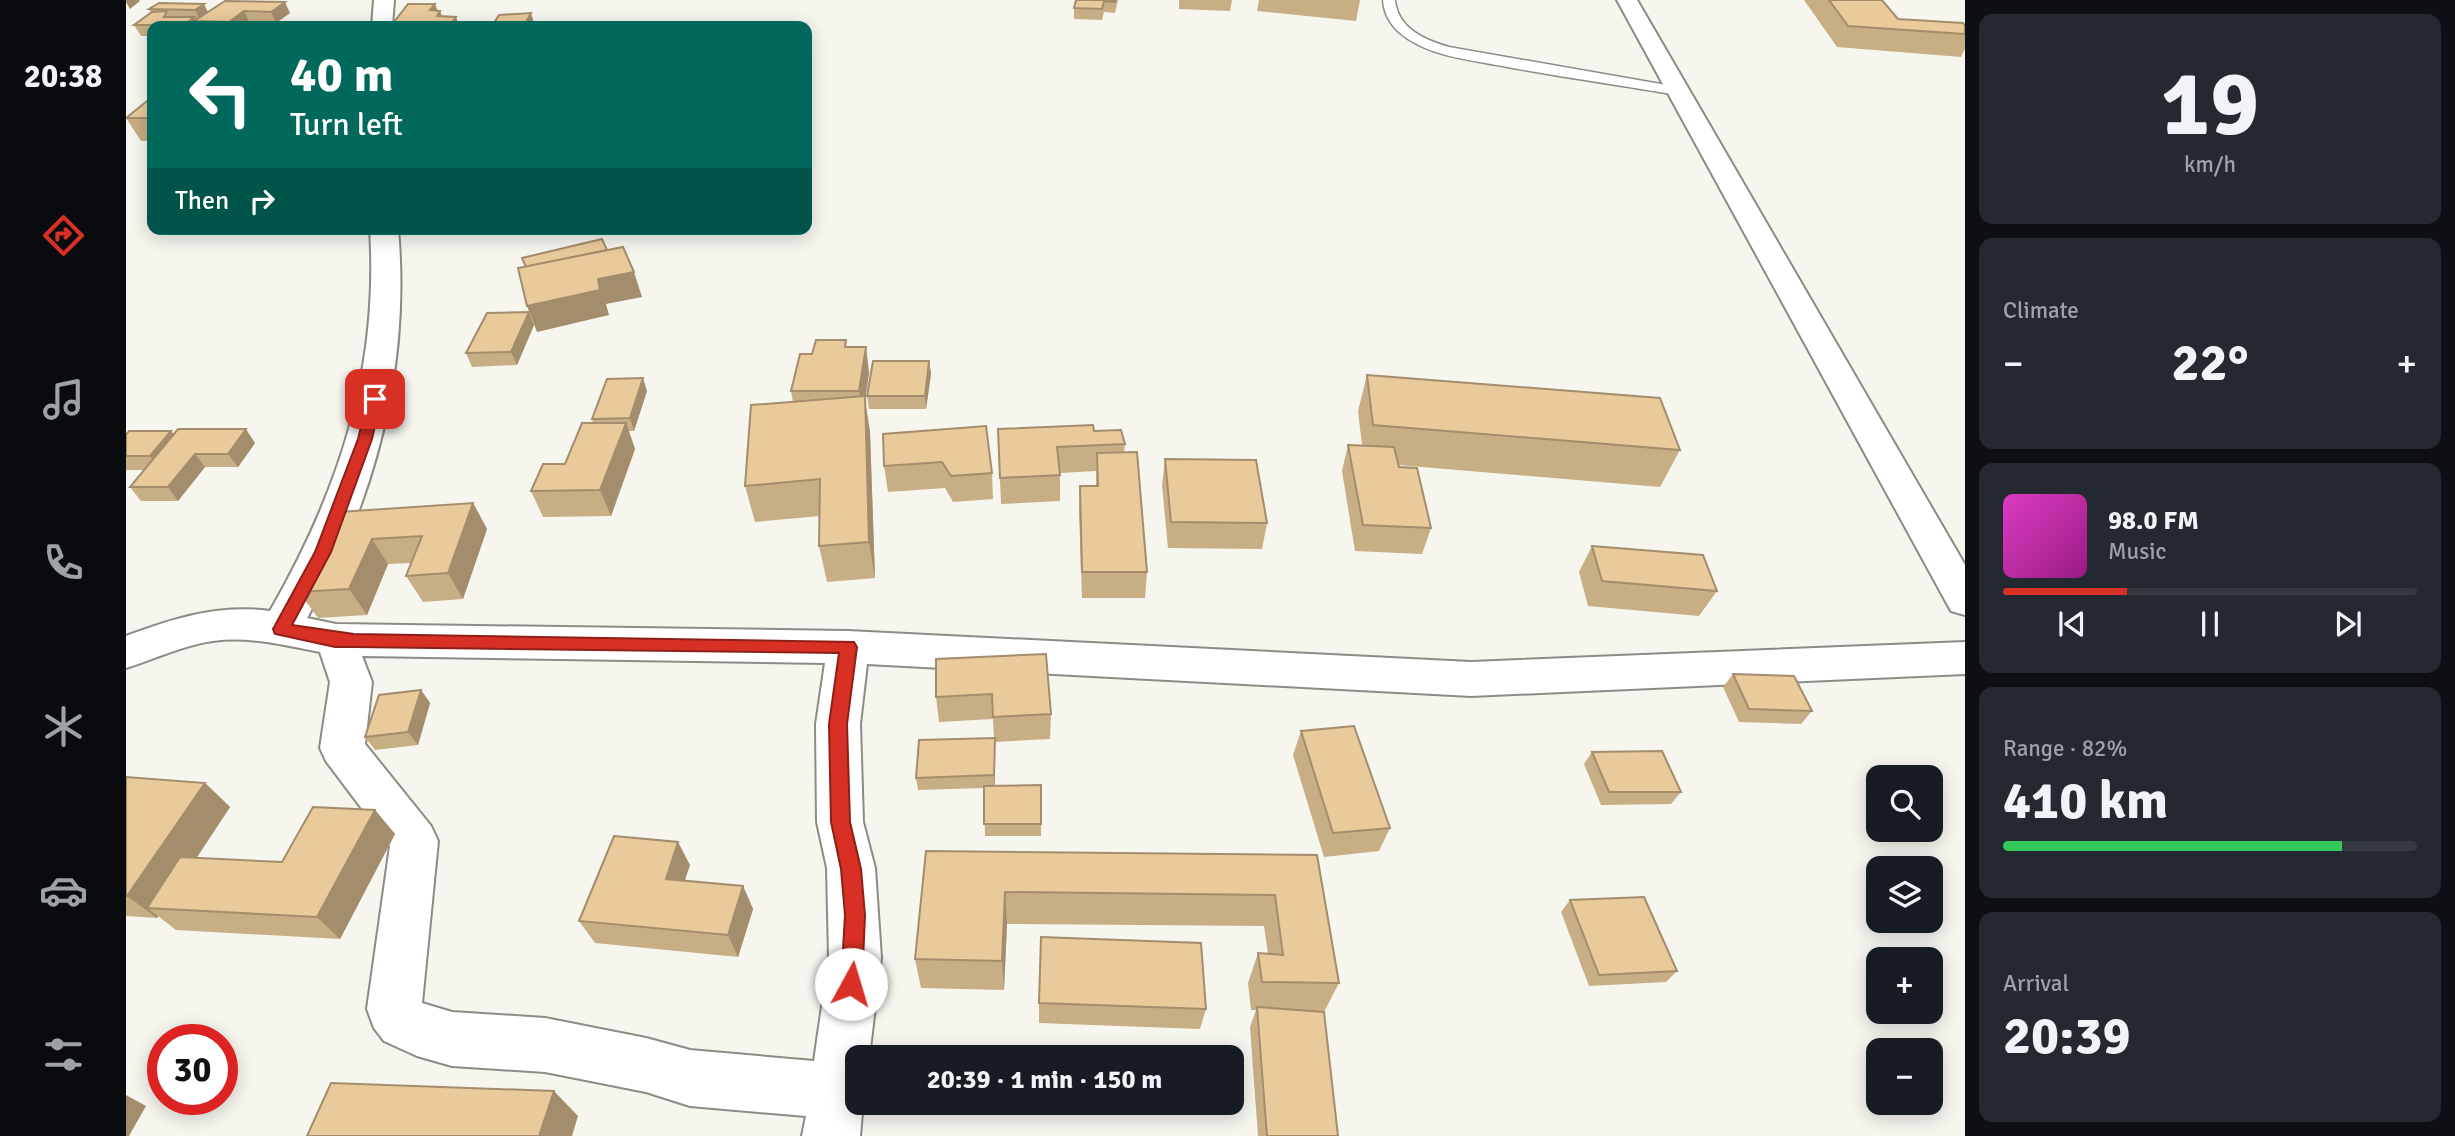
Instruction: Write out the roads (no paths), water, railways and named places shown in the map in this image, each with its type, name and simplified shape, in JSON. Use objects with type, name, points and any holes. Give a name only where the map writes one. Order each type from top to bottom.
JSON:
[{"type":"street","points":[[382,21],[384,0]]},
{"type":"street","points":[[1627,0],[1965,600]]},
{"type":"street","points":[[281,629],[323,552],[365,439],[379,379],[387,267],[384,235]]},
{"type":"street","points":[[126,652],[209,626],[249,624],[335,640],[848,647],[1471,679],[1965,658]]},
{"type":"street","points":[[335,640],[351,682],[342,748],[414,841],[393,1009],[403,1022],[452,1039],[545,1045],[646,1065],[834,1113],[855,958],[851,869],[841,822],[838,724],[848,647]]},
{"type":"lane","points":[[1389,0],[1389,10],[1397,23],[1414,37],[1438,48],[1518,65],[1678,91]]}]
